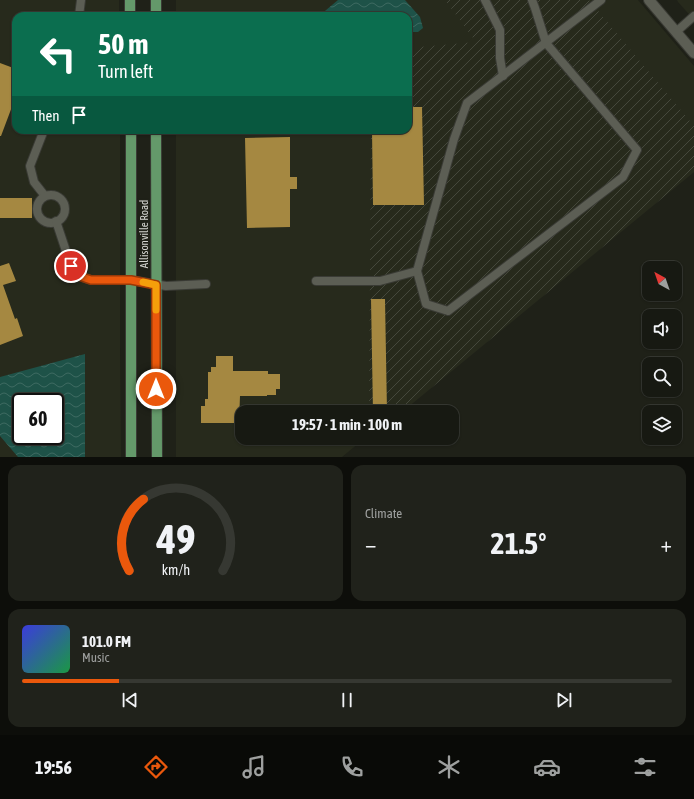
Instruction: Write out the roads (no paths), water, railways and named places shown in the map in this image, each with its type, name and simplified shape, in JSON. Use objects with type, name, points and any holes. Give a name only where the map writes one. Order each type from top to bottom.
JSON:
[{"type":"main road","points":[[130,0],[130,12]]},
{"type":"main road","points":[[156,0],[156,12]]},
{"type":"main road","name":"Allisonville Road","points":[[130,134],[131,457]]},
{"type":"main road","name":"Allisonville Road","points":[[156,134],[157,457]]},
{"type":"street","points":[[648,0],[694,53]]},
{"type":"lane","points":[[80,12],[81,0]]},
{"type":"lane","points":[[485,0],[500,30],[500,58],[503,76]]},
{"type":"lane","points":[[532,0],[546,42],[638,150],[623,177],[448,311],[426,304],[417,271],[454,139],[467,103],[503,76],[546,42],[601,0]]},
{"type":"lane","points":[[676,32],[694,16]]},
{"type":"lane","points":[[542,29],[559,32]]},
{"type":"lane","points":[[42,134],[30,166],[34,182],[45,196]]},
{"type":"lane","points":[[50,195],[59,198],[64,205],[63,215],[56,221],[46,222],[37,212],[38,202],[45,196],[50,195]]},
{"type":"lane","points":[[56,221],[71,266],[75,272],[82,277],[91,280],[131,280],[166,286],[206,284]]},
{"type":"lane","points":[[316,281],[380,281],[417,271]]},
{"type":"water","points":[[338,0],[405,0],[420,17],[423,28],[418,32],[412,32],[412,12],[324,12]]},
{"type":"water","points":[[85,354],[85,457],[18,457],[0,436],[0,377]]}]
